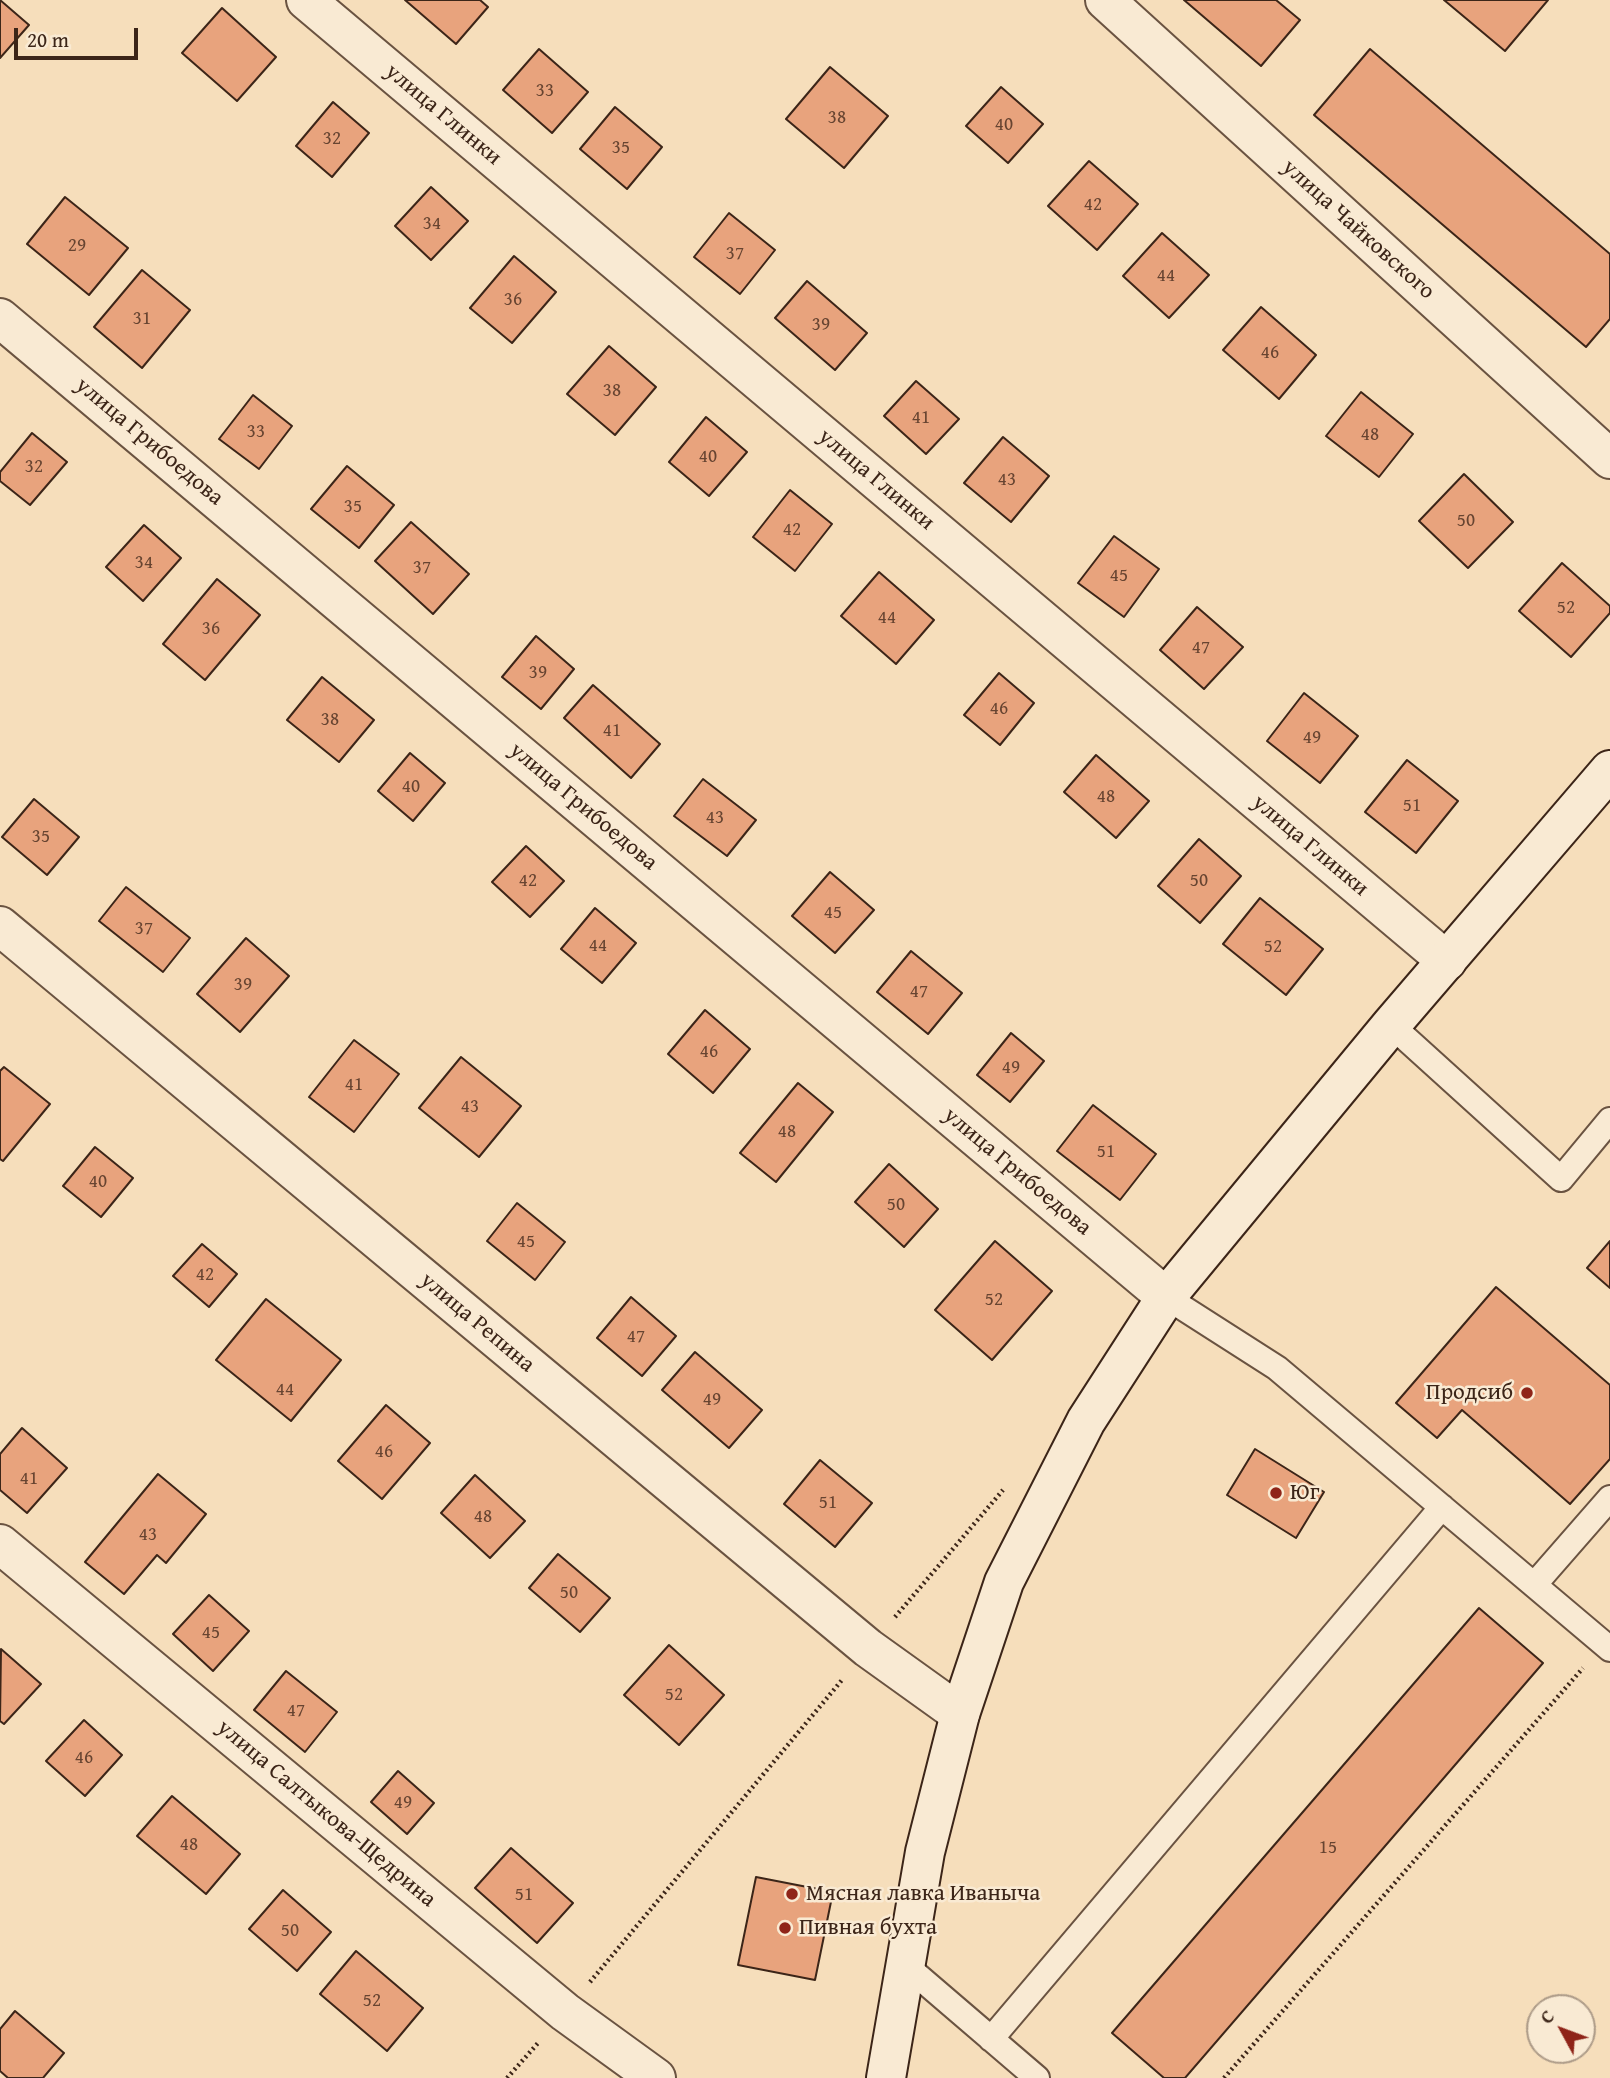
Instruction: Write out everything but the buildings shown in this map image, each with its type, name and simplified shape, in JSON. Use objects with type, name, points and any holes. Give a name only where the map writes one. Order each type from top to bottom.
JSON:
[{"type":"street","name":"улица Глинки","points":[[306,0],[1447,961]]},
{"type":"street","name":"улица Чайковского","points":[[1105,0],[1610,459]]},
{"type":"street","name":"улица Грибоедова","points":[[0,318],[1166,1297]]},
{"type":"street","points":[[886,2078],[925,1852],[960,1714],[1004,1582],[1086,1421],[1166,1297],[1391,1025],[1610,770]]},
{"type":"street","name":"улица Репина","points":[[0,926],[868,1648],[960,1714]]},
{"type":"street","name":"улица Салтыкова-Щедрина","points":[[0,1544],[565,2012],[656,2078]]},
{"type":"lane","points":[[1391,1025],[1561,1179],[1610,1120]]},
{"type":"lane","points":[[1166,1297],[1277,1368],[1607,1647]]},
{"type":"lane","points":[[1534,1585],[1610,1498]]},
{"type":"lane","points":[[991,2039],[1442,1507]]},
{"type":"lane","points":[[904,1964],[1037,2078]]},
{"type":"path","points":[[507,2078],[1004,1488]]},
{"type":"path","points":[[1224,2078],[1607,1647]]},
{"type":"place","name":"Продсиб","points":[[1527,1393]]},
{"type":"place","name":"Юг","points":[[1276,1493]]},
{"type":"place","name":"Мясная лавка Иваныча","points":[[792,1894]]},
{"type":"place","name":"Пивная бухта","points":[[785,1928]]}]
